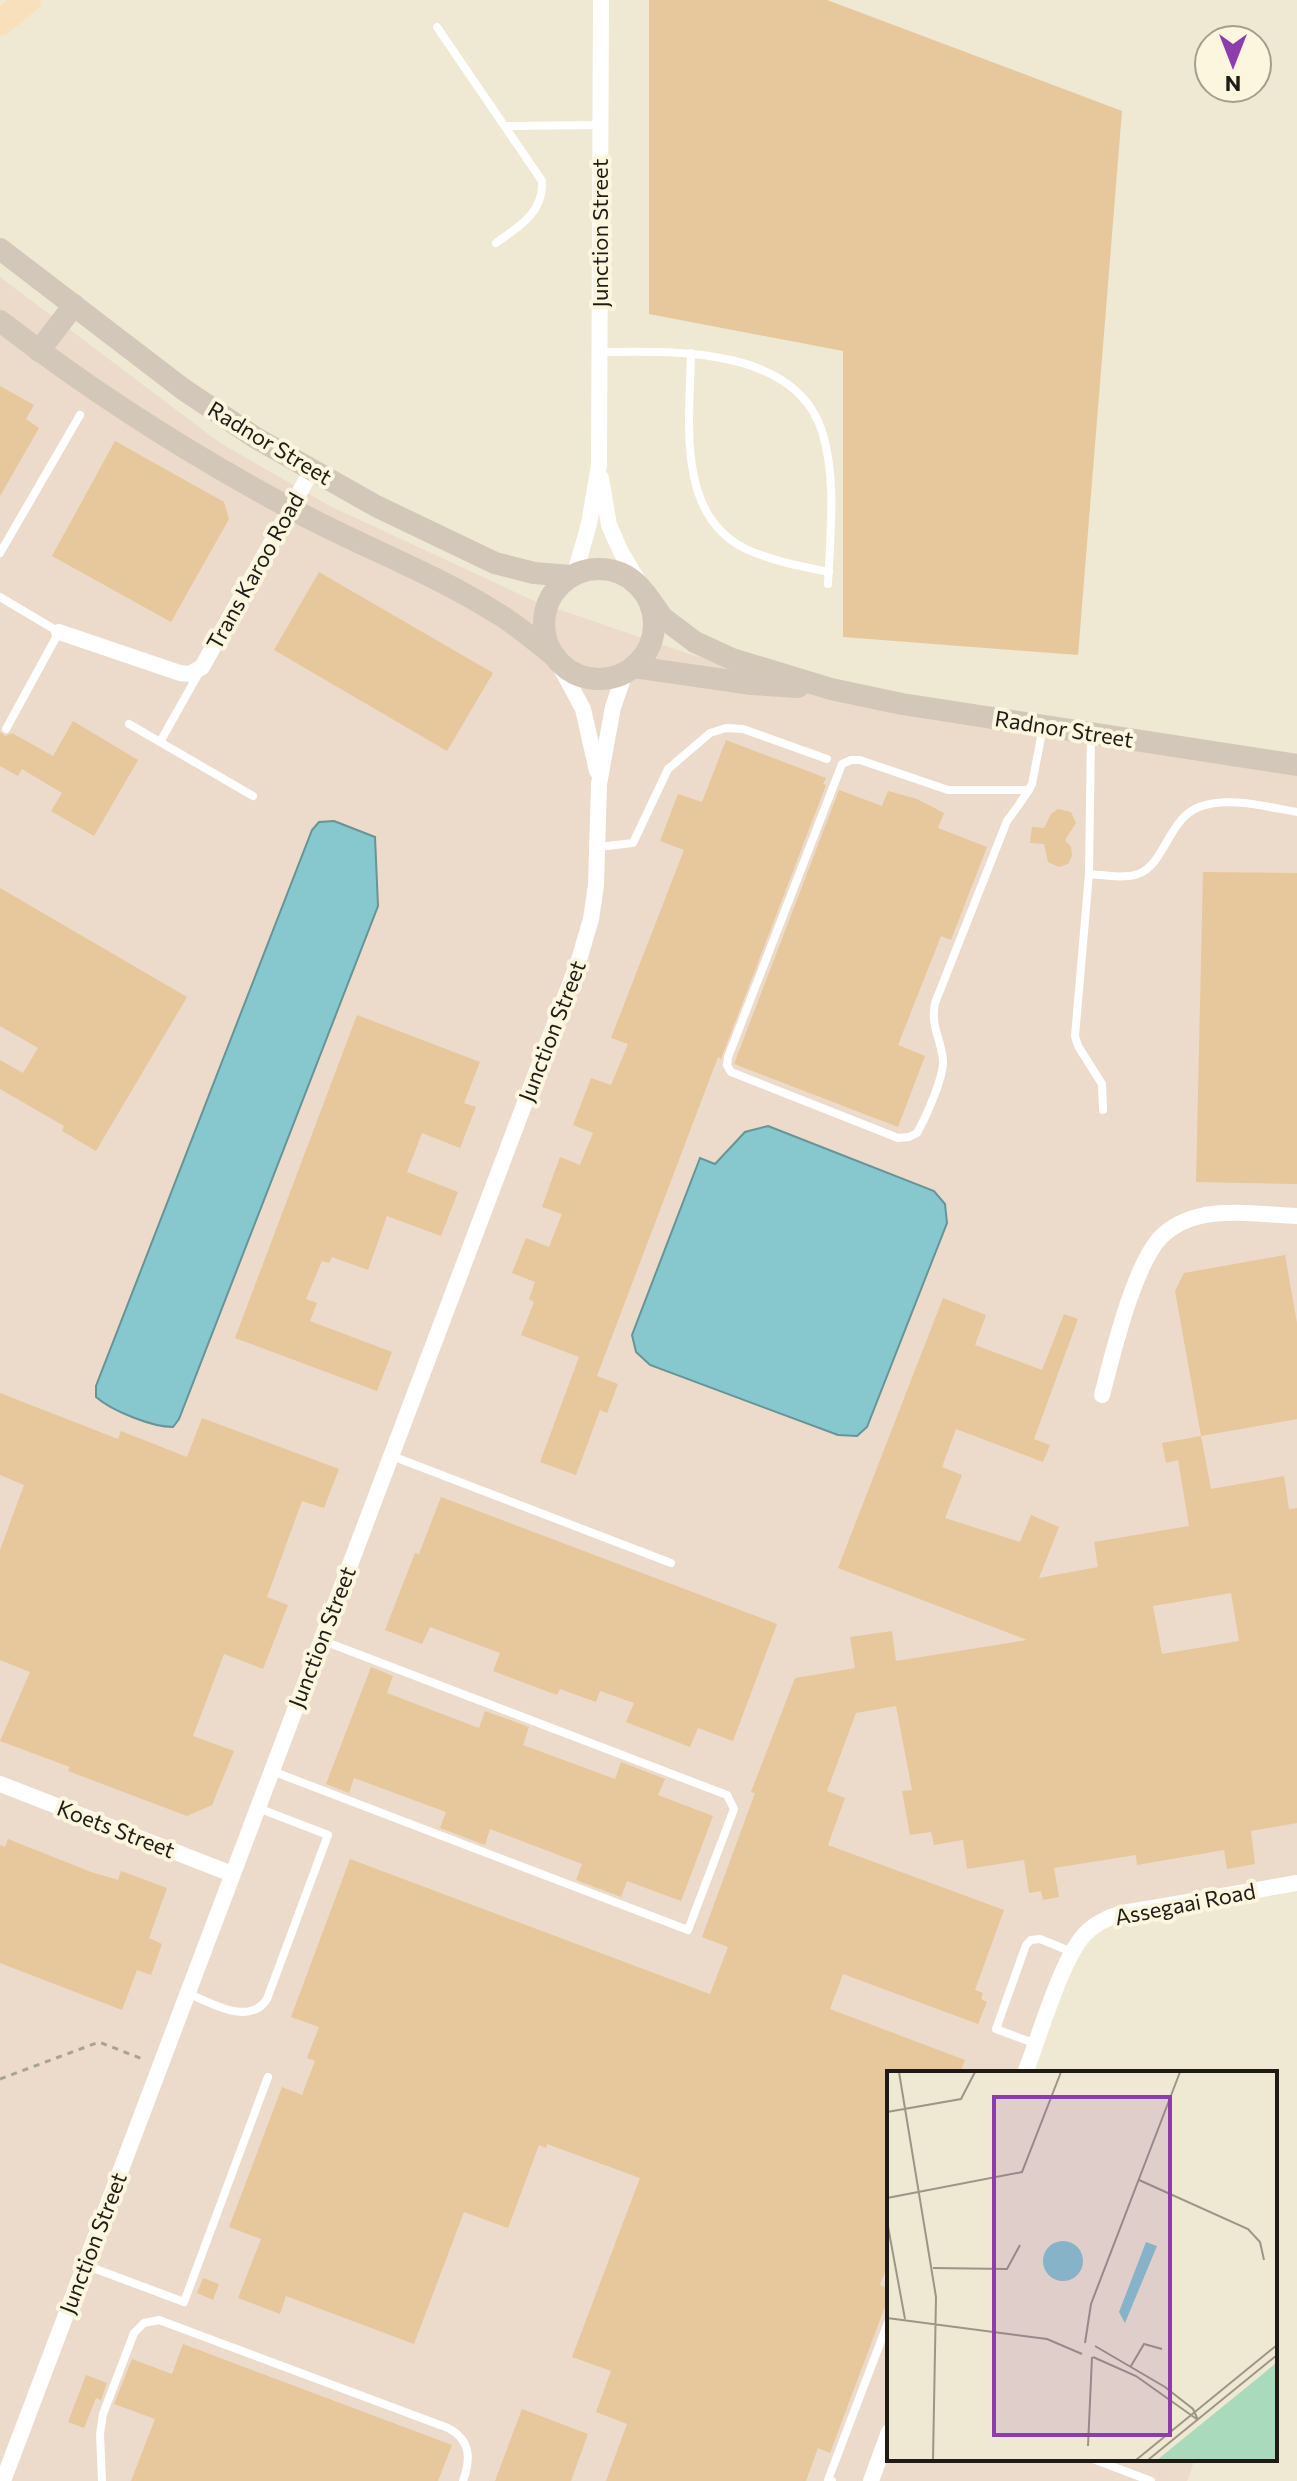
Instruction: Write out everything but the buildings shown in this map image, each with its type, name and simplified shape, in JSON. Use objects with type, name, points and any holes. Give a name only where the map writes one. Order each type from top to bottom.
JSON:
[{"type":"main road","points":[[0,23],[28,0]]},
{"type":"street","name":"Junction Street","points":[[601,0],[599,465],[609,525],[644,592]]},
{"type":"street","name":"Radnor Street","points":[[0,249],[183,389],[256,438],[312,470],[376,506],[495,563],[517,570],[573,574]]},
{"type":"street","points":[[39,351],[74,305]]},
{"type":"street","name":"Radnor Street","points":[[0,321],[39,351],[178,443],[290,508],[476,600],[512,623],[555,657]]},
{"type":"street","name":"Junction Street","points":[[573,574],[589,524],[599,465]]},
{"type":"street","name":"Trans Karoo Road","points":[[59,632],[180,673],[190,674],[202,667],[312,470]]},
{"type":"street","points":[[593,569],[612,570],[629,577],[644,592],[654,619],[654,633],[643,657],[629,670],[614,677],[592,678],[570,671],[555,657],[546,642],[543,627],[550,597],[573,574],[593,569]]},
{"type":"street","name":"Radnor Street","points":[[644,592],[663,618],[695,642],[732,659],[831,689],[1043,727],[1297,765]]},
{"type":"street","name":"Junction Street","points":[[555,657],[583,709],[599,784]]},
{"type":"street","name":"Junction Street","points":[[3,2481],[579,960],[594,904],[599,784],[613,707],[629,670]]},
{"type":"street","name":"Radnor Street","points":[[629,670],[752,684],[831,689]]},
{"type":"street","points":[[1102,1395],[1136,1283],[1146,1259],[1162,1236],[1191,1219],[1206,1215],[1297,1216]]},
{"type":"street","name":"Koets Street","points":[[0,1784],[232,1874]]},
{"type":"street","name":"Assegaai Road","points":[[1026,2071],[1072,1952],[1088,1931],[1111,1917],[1297,1883]]},
{"type":"street","points":[[871,2481],[887,2437]]},
{"type":"lane","points":[[437,27],[539,175],[542,188],[538,207],[496,243]]},
{"type":"lane","points":[[505,126],[600,125]]},
{"type":"lane","points":[[599,352],[691,353],[759,369],[786,383],[814,413],[828,456],[831,518],[828,584]]},
{"type":"lane","points":[[691,353],[692,463],[695,485],[709,519],[743,548],[777,561],[829,572]]},
{"type":"lane","points":[[0,553],[80,415]]},
{"type":"lane","points":[[0,597],[59,632],[6,729]]},
{"type":"lane","points":[[160,742],[202,667]]},
{"type":"lane","points":[[129,724],[253,796]]},
{"type":"lane","points":[[1029,790],[948,790],[860,760],[842,764],[728,1057],[727,1065],[731,1072],[898,1138],[917,1133],[943,1067],[932,1021],[935,1003],[1007,821],[1029,790],[1035,775],[1043,727]]},
{"type":"lane","points":[[598,847],[633,843],[668,769],[718,729],[743,729],[827,759]]},
{"type":"lane","points":[[1091,734],[1089,874],[1075,1036],[1102,1084],[1103,1110]]},
{"type":"lane","points":[[1089,874],[1132,875],[1146,870],[1176,825],[1202,806],[1234,803],[1297,812]]},
{"type":"lane","points":[[391,1456],[671,1563]]},
{"type":"lane","points":[[272,1771],[688,1930],[734,1809],[727,1795],[321,1640]]},
{"type":"lane","points":[[187,1993],[247,2013],[256,2010],[267,1999],[328,1835],[258,1808]]},
{"type":"lane","points":[[1036,2044],[996,2029],[1026,1945],[1031,1940],[1040,1939],[1072,1952]]},
{"type":"lane","points":[[84,2264],[184,2302],[268,2077]]},
{"type":"lane","points":[[102,2481],[100,2434],[103,2414],[134,2333],[144,2323],[159,2320],[458,2433],[468,2453],[463,2481]]},
{"type":"lane","points":[[832,2481],[828,2480],[887,2325]]},
{"type":"lane","points":[[1098,2461],[1151,2481]]},
{"type":"path","points":[[0,2079],[99,2042],[160,2065]]},
{"type":"shaded area","points":[[0,277],[220,443],[330,506],[534,601],[692,655],[832,691],[1297,763],[1297,1881],[1124,1911],[1087,1930],[1025,2071],[887,2071],[887,2461],[1194,2461],[1187,2481],[0,2481]]},
{"type":"water","points":[[334,821],[375,837],[378,906],[179,1419],[173,1427],[144,1421],[122,1413],[96,1397],[96,1386],[312,830],[319,822]]},
{"type":"water","points":[[768,1126],[934,1191],[945,1204],[947,1223],[867,1427],[857,1436],[838,1435],[650,1365],[636,1352],[632,1335],[700,1158],[715,1164],[745,1132]]}]
